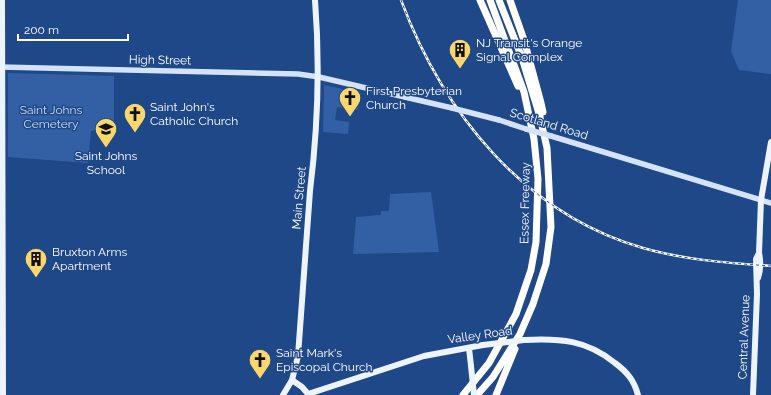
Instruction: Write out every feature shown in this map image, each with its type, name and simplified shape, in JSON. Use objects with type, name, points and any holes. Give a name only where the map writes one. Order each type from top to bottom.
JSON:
[{"type":"highway","points":[[480,0],[510,67],[530,117]]},
{"type":"highway","name":"Essex Freeway","points":[[463,395],[489,363],[516,314],[531,270],[536,242],[538,179],[530,117],[518,73],[490,0]]},
{"type":"highway","name":"Essex Freeway","points":[[476,395],[493,377],[522,337],[546,264],[550,227],[547,148],[540,116],[522,58],[499,0]]},
{"type":"highway","points":[[510,0],[524,40],[542,103],[547,148]]},
{"type":"highway","points":[[496,395],[522,337]]},
{"type":"highway","points":[[458,395],[476,380]]},
{"type":"main road","points":[[2,0],[3,395]]},
{"type":"main road","name":"Main Street","points":[[283,395],[292,380],[298,356],[319,77],[315,0]]},
{"type":"main road","name":"High Street","points":[[1,67],[298,74],[319,77]]},
{"type":"main road","name":"Scotland Road","points":[[319,77],[499,120],[771,203]]},
{"type":"main road","name":"Central Avenue","points":[[753,395],[758,279],[756,259],[759,253],[761,200],[771,142]]},
{"type":"main road","name":"Valley Road","points":[[308,395],[424,356],[522,337],[564,340],[586,345],[597,350],[628,374],[635,383],[638,395]]},
{"type":"main road","points":[[469,348],[476,395]]},
{"type":"main road","points":[[292,380],[302,387],[308,395]]},
{"type":"green space","points":[[738,0],[771,0],[771,74],[739,70],[731,51]]},
{"type":"green space","name":"Saint Johns Cemetery","points":[[8,73],[114,76],[114,129],[91,131],[88,163],[8,157]]},
{"type":"green space","points":[[324,85],[361,93],[358,110],[337,107],[335,120],[349,122],[348,134],[323,132]]},
{"type":"green space","points":[[431,192],[439,252],[353,254],[356,217],[381,215],[381,211],[389,211],[390,194]]},
{"type":"railway","points":[[401,0],[419,41],[440,81],[465,119],[493,153],[525,184],[561,211],[600,232],[643,248],[691,258],[771,266]]},
{"type":"place","name":"NJ Transit's Orange Signal Complex","points":[[460,70]]},
{"type":"place","name":"First Presbyterian Church","points":[[350,118]]},
{"type":"place","name":"Saint John's Catholic Church","points":[[135,134]]},
{"type":"place","name":"Saint Johns School","points":[[106,148]]},
{"type":"place","name":"Bruxton Arms Apartment","points":[[36,278]]},
{"type":"place","name":"Saint Mark's Episcopal Church","points":[[260,380]]}]
